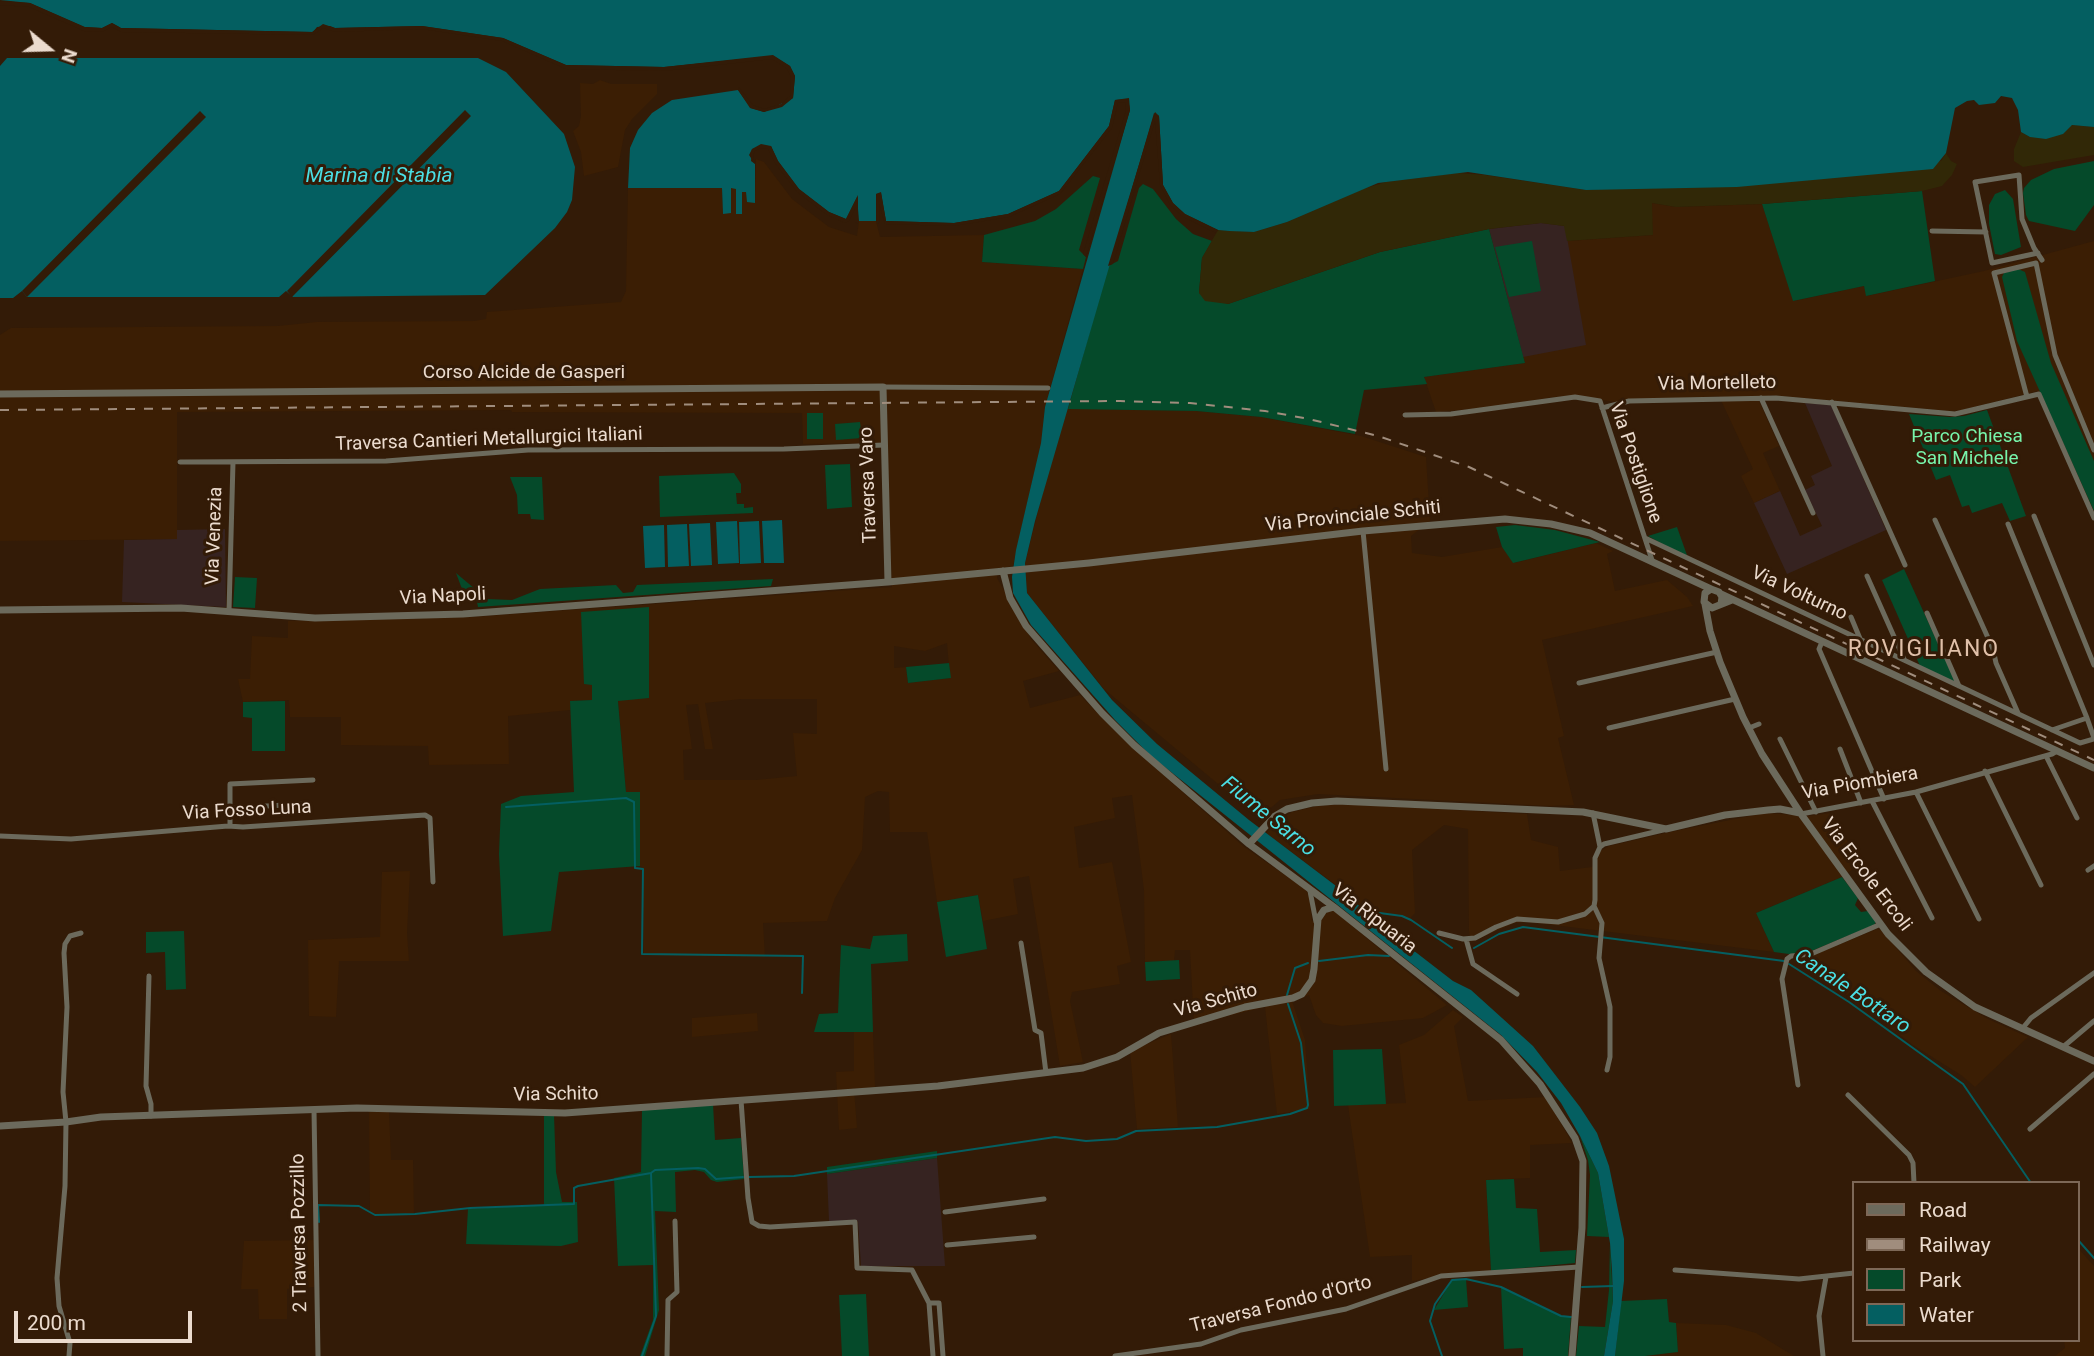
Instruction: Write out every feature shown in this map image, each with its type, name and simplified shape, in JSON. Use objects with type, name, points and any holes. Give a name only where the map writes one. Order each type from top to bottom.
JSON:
[{"type":"street","points":[[2038,254],[1992,263],[1975,182],[2019,175],[2022,219],[2042,260]]},
{"type":"street","points":[[1932,231],[1986,232]]},
{"type":"street","points":[[2027,397],[1994,273],[2036,262],[2055,355],[2094,450]]},
{"type":"street","name":"Traversa Varo","points":[[883,387],[888,582]]},
{"type":"street","name":"Corso Alcide de Gasperi","points":[[0,394],[1048,388]]},
{"type":"street","name":"Via Mortelleto","points":[[1602,408],[1629,401],[1761,398],[1955,414],[2039,394],[2094,518]]},
{"type":"street","name":"Via Postiglione","points":[[1405,415],[1451,414],[1575,397],[1597,399],[1652,561]]},
{"type":"street","points":[[1761,398],[1813,513]]},
{"type":"street","points":[[1832,402],[1905,565]]},
{"type":"street","name":"Traversa Cantieri Metallurgici Italiani","points":[[180,462],[386,461],[528,450],[783,449],[884,445]]},
{"type":"street","name":"Via Venezia","points":[[229,611],[233,462]]},
{"type":"street","points":[[2034,516],[2094,665]]},
{"type":"street","name":"Via Provinciale Schiti","points":[[1003,571],[1089,564],[1363,531],[1505,519],[1580,530],[1614,542],[1697,583],[1707,592],[1705,604]]},
{"type":"street","points":[[1935,520],[2019,714]]},
{"type":"street","points":[[2008,524],[2094,739]]},
{"type":"street","points":[[1363,531],[1387,769]]},
{"type":"street","name":"Via Volturno","points":[[1644,538],[2080,743],[2094,739]]},
{"type":"street","name":"Via Napoli","points":[[0,610],[131,607],[315,618],[463,614],[1003,571]]},
{"type":"street","name":"Via Ripuaria","points":[[1003,571],[1010,598],[1026,626],[1102,713],[1146,757],[1249,844],[1334,907],[1501,1040],[1540,1084],[1575,1138],[1583,1161],[1584,1190],[1572,1356]]},
{"type":"street","points":[[1867,576],[1905,660]]},
{"type":"street","points":[[1707,592],[1717,590],[1733,600],[2094,768]]},
{"type":"street","points":[[1708,620],[1719,606],[1721,594]]},
{"type":"street","points":[[1705,604],[1712,608],[1733,600]]},
{"type":"street","name":"Via Ercole Ercoli","points":[[1705,604],[1717,652],[1735,699],[1774,774],[1881,924],[1926,972],[1948,990],[1975,1007],[2094,1061]]},
{"type":"street","points":[[1927,613],[1959,686]]},
{"type":"street","points":[[1851,617],[1861,640]]},
{"type":"street","points":[[1822,642],[1819,649],[1884,799]]},
{"type":"street","points":[[1579,682],[1717,652]]},
{"type":"street","points":[[1609,728],[1735,699]]},
{"type":"street","points":[[2052,730],[2087,718]]},
{"type":"street","points":[[1749,728],[1759,724]]},
{"type":"street","points":[[1780,739],[1816,812]]},
{"type":"street","points":[[1840,749],[1861,803]]},
{"type":"street","name":"Via Piombiera","points":[[1600,847],[1725,815],[1780,809],[1801,814],[1884,799],[2057,751]]},
{"type":"street","points":[[2046,756],[2077,818]]},
{"type":"street","points":[[1984,771],[2041,885]]},
{"type":"street","points":[[230,826],[230,784],[313,780]]},
{"type":"street","points":[[1916,792],[1979,919]]},
{"type":"street","name":"Via Piombiera","points":[[1249,844],[1275,816],[1287,809],[1338,801],[1593,813],[1666,829]]},
{"type":"street","points":[[1872,801],[1932,918]]},
{"type":"street","points":[[230,808],[304,804]]},
{"type":"street","points":[[1593,813],[1600,847],[1595,858],[1594,906],[1602,923],[1599,958],[1609,997],[1611,1018],[1610,1057],[1606,1070]]},
{"type":"street","name":"Via Fosso Luna","points":[[0,836],[71,839],[230,826],[425,815],[430,818],[433,882]]},
{"type":"street","points":[[1307,887],[1312,894],[1316,925]]},
{"type":"street","points":[[1439,933],[1466,939],[1475,938],[1517,919],[1558,922],[1586,914],[1594,906]]},
{"type":"street","points":[[1316,925],[1321,912],[1334,907]]},
{"type":"street","points":[[1798,1085],[1782,979],[1787,959],[1791,956],[1811,954],[1881,924]]},
{"type":"street","name":"Via Schito","points":[[0,1125],[66,1122],[101,1117],[357,1108],[565,1113],[938,1086],[1083,1068],[1117,1057],[1159,1033],[1245,1007],[1302,994],[1308,987],[1314,969],[1316,925]]},
{"type":"street","points":[[69,1356],[68,1336],[59,1306],[57,1278],[65,1186],[66,1122],[63,1092],[67,1007],[64,953],[70,936],[81,933]]},
{"type":"street","points":[[1466,939],[1473,964],[1517,994]]},
{"type":"street","points":[[1021,943],[1035,1030],[1041,1033],[1046,1073]]},
{"type":"street","points":[[2022,1029],[2031,1018],[2094,973]]},
{"type":"street","points":[[149,976],[146,1086],[152,1115]]},
{"type":"street","points":[[2063,1047],[2094,1021]]},
{"type":"street","points":[[2030,1129],[2094,1074]]},
{"type":"street","points":[[1849,1095],[1909,1155],[1913,1163],[1914,1181]]},
{"type":"street","points":[[741,1100],[752,1222],[770,1227],[855,1222],[857,1268],[912,1270],[929,1303],[933,1356]]},
{"type":"street","name":"2 Traversa Pozzillo","points":[[314,1110],[318,1356]]},
{"type":"street","points":[[945,1212],[1044,1199]]},
{"type":"street","points":[[667,1356],[668,1300],[677,1293],[675,1221]]},
{"type":"street","points":[[947,1245],[1034,1237]]},
{"type":"street","name":"Traversa Fondo d'Orto","points":[[1115,1356],[1201,1344],[1241,1330],[1346,1309],[1441,1276],[1579,1267]]},
{"type":"street","points":[[1675,1270],[1799,1279],[1853,1273]]},
{"type":"street","points":[[1822,1356],[1819,1316],[1826,1277]]},
{"type":"street","points":[[929,1303],[939,1303],[943,1356]]},
{"type":"shaded area","points":[[600,80],[611,84],[657,84],[657,94],[625,130],[618,167],[584,176],[581,152],[573,131],[579,126],[581,116],[580,83],[593,84]]},
{"type":"shaded area","points":[[756,159],[764,162],[792,199],[829,227],[857,236],[859,221],[876,221],[880,237],[984,235],[982,262],[1083,269],[1045,407],[1041,443],[1013,566],[998,569],[997,578],[1031,639],[1059,671],[1023,681],[1030,708],[1080,695],[1121,737],[1243,846],[1305,889],[1309,895],[1312,921],[1320,923],[1322,915],[1333,910],[1447,1005],[1423,1018],[1342,1026],[1323,1023],[1316,1015],[1309,995],[1292,1001],[1305,1040],[1310,1109],[1277,1114],[1265,1007],[1194,1024],[1190,950],[1175,950],[1174,961],[1145,962],[1144,890],[1132,795],[1112,798],[1115,818],[1074,827],[1079,868],[1112,862],[1131,962],[1117,966],[1120,984],[1072,992],[1070,1001],[1083,1062],[1060,1066],[1029,876],[1013,879],[1018,914],[983,921],[978,895],[937,902],[927,832],[890,832],[889,792],[878,791],[865,797],[862,850],[835,898],[827,921],[763,923],[765,957],[644,955],[644,869],[640,866],[640,792],[626,792],[618,700],[649,608],[584,684],[592,684],[592,700],[570,701],[570,710],[508,716],[509,764],[429,765],[428,746],[341,745],[341,717],[290,717],[289,700],[243,702],[238,679],[250,679],[252,636],[288,638],[288,621],[471,617],[892,587],[887,443],[803,444],[802,413],[511,410],[177,412],[177,539],[0,541],[0,335],[11,328],[474,321],[486,319],[487,312],[621,302],[626,291],[628,188],[722,188],[723,214],[731,188],[736,188],[736,214],[741,214],[742,192],[746,191],[755,202]],"holes":[[[947,643],[950,678],[908,683],[906,667],[894,668],[894,646],[925,651]],[[741,699],[817,699],[817,734],[793,733],[797,776],[756,780],[684,780],[683,750],[692,749],[686,705],[698,704],[705,749],[713,749],[705,703]]]},
{"type":"shaded area","points":[[1651,203],[1676,207],[1762,204],[1794,301],[1864,286],[1867,296],[1984,271],[2094,241],[2094,511],[2038,391],[1949,411],[1771,395],[1759,401],[1779,446],[1763,453],[1780,491],[1754,503],[1741,476],[1753,469],[1719,396],[1615,402],[1578,396],[1553,397],[1493,407],[1436,412],[1424,377],[1525,363],[1489,229],[1565,226],[1568,241],[1653,235]]},
{"type":"shaded area","points":[[1541,223],[1565,226],[1586,345],[1523,357],[1489,229]]},
{"type":"shaded area","points":[[1805,403],[1831,405],[1886,530],[1787,574],[1754,503],[1780,491],[1800,536],[1822,526],[1805,490],[1815,485],[1811,476],[1832,466]]},
{"type":"shaded area","points":[[1064,408],[1196,411],[1261,417],[1361,436],[1426,457],[1430,521],[1411,536],[1412,553],[1442,557],[1502,547],[1514,563],[1596,543],[1613,551],[1607,554],[1615,591],[1667,580],[1687,597],[1693,606],[1542,640],[1564,736],[1558,738],[1574,805],[1318,794],[1280,800],[1259,818],[1104,689],[1027,593],[1025,563]]},
{"type":"shaded area","points":[[225,529],[226,607],[122,602],[124,540],[177,539],[177,530]]},
{"type":"shaded area","points":[[1346,804],[1527,814],[1531,840],[1558,847],[1560,871],[1592,867],[1600,851],[1609,846],[1670,832],[1765,813],[1809,816],[1830,813],[1861,863],[1842,877],[1756,913],[1774,952],[1529,922],[1515,923],[1471,942],[1468,829],[1444,825],[1412,850],[1415,913],[1410,918],[1364,910],[1344,891],[1266,833],[1278,820],[1292,812],[1317,806]]},
{"type":"shaded area","points":[[410,871],[407,933],[409,961],[339,961],[336,1017],[309,1016],[308,940],[380,937],[382,872]]},
{"type":"shaded area","points":[[1877,929],[1881,930],[1916,971],[1941,991],[1988,1019],[2028,1037],[1975,1087],[1840,990],[1797,963],[1798,958],[1809,957]]},
{"type":"shaded area","points":[[1453,1010],[1463,1017],[1454,1026],[1468,1101],[1546,1097],[1572,1143],[1530,1145],[1530,1178],[1486,1180],[1491,1271],[1465,1272],[1412,1281],[1412,1255],[1370,1257],[1348,1105],[1406,1103],[1399,1045],[1424,1035]]},
{"type":"shaded area","points":[[757,1013],[758,1031],[692,1037],[692,1018]]},
{"type":"shaded area","points":[[854,1032],[873,1032],[875,1087],[854,1089],[857,1128],[839,1130],[836,1072],[854,1071]]},
{"type":"shaded area","points":[[1171,1034],[1178,1127],[1137,1129],[1130,1051]]},
{"type":"shaded area","points":[[369,1112],[389,1112],[391,1160],[413,1160],[414,1213],[375,1214],[370,1211]]},
{"type":"shaded area","points":[[937,1158],[945,1266],[861,1266],[858,1221],[829,1221],[827,1174]]},
{"type":"shaded area","points":[[314,1240],[314,1287],[287,1289],[287,1319],[259,1319],[258,1289],[241,1289],[244,1241]]},
{"type":"shaded area","points":[[2080,1250],[2094,1266],[2094,1356],[2055,1356],[2065,1348],[2064,1342],[2080,1342]]},
{"type":"shaded area","points":[[1676,1323],[1726,1325],[1756,1333],[1794,1356],[1645,1356],[1678,1352]]},
{"type":"green space","points":[[2094,161],[2094,205],[2075,231],[2029,221],[2023,193],[2031,180],[2054,169]]},
{"type":"green space","points":[[1093,176],[1100,178],[1079,250],[1086,257],[1083,269],[982,262],[984,235],[1035,221],[1056,209]]},
{"type":"green space","points":[[1143,184],[1153,189],[1176,219],[1193,234],[1212,241],[1202,258],[1199,293],[1228,304],[1380,252],[1489,229],[1525,363],[1424,377],[1427,384],[1364,390],[1355,434],[1261,417],[1196,411],[1068,409],[1108,266],[1118,261],[1139,188]]},
{"type":"green space","points":[[2005,190],[2013,199],[2021,247],[2001,255],[1995,254],[1989,224],[1989,205],[1995,194]]},
{"type":"green space","points":[[1922,191],[1935,281],[1866,296],[1864,286],[1793,301],[1762,204]]},
{"type":"green space","points":[[1532,241],[1541,291],[1509,297],[1495,247]]},
{"type":"green space","points":[[2018,269],[2025,272],[2051,363],[2094,461],[2094,511],[2017,341],[2002,277],[2004,273]]},
{"type":"green space","name":"Parco Chiesa San Michele","points":[[1987,410],[2026,516],[2010,521],[2002,503],[1972,513],[1969,505],[1962,507],[1950,475],[1936,480],[1909,414],[1950,417]]},
{"type":"green space","points":[[807,413],[823,413],[823,439],[807,439]]},
{"type":"green space","points":[[860,422],[862,438],[836,440],[835,424]]},
{"type":"green space","points":[[850,464],[852,507],[827,509],[825,465]]},
{"type":"green space","points":[[734,473],[741,484],[741,493],[736,493],[737,504],[744,504],[744,508],[753,507],[753,513],[660,517],[659,476]]},
{"type":"green space","points":[[510,477],[542,477],[544,520],[531,519],[530,514],[518,514],[517,495]]},
{"type":"green space","points":[[1515,525],[1555,530],[1600,542],[1513,563],[1502,547],[1496,527]]},
{"type":"green space","points":[[1677,527],[1688,558],[1648,536]]},
{"type":"green space","points":[[1904,569],[1956,683],[1920,666],[1882,580]]},
{"type":"green space","points":[[456,573],[487,599],[512,600],[540,589],[616,585],[623,593],[633,592],[637,585],[773,579],[771,586],[478,607],[477,602],[469,602],[470,589],[462,589]]},
{"type":"green space","points":[[235,577],[257,578],[255,608],[233,607]]},
{"type":"green space","points":[[649,607],[649,698],[618,701],[626,792],[640,792],[640,866],[559,872],[551,931],[503,936],[499,854],[501,804],[521,796],[574,792],[570,701],[592,700],[592,685],[584,684],[581,612]]},
{"type":"green space","points":[[949,663],[951,678],[908,683],[906,667]]},
{"type":"green space","points":[[285,701],[285,751],[252,751],[252,718],[243,717],[243,702]]},
{"type":"green space","points":[[1842,877],[1858,898],[1855,905],[1861,912],[1868,911],[1876,922],[1874,925],[1809,952],[1774,952],[1756,913]]},
{"type":"green space","points":[[978,895],[987,949],[946,957],[937,902]]},
{"type":"green space","points":[[184,931],[186,989],[166,990],[165,952],[146,953],[146,932]]},
{"type":"green space","points":[[907,934],[908,961],[871,964],[873,1032],[814,1032],[819,1014],[838,1013],[841,945],[870,949],[873,936]]},
{"type":"green space","points":[[1179,960],[1180,979],[1146,981],[1145,962]]},
{"type":"green space","points":[[1382,1049],[1386,1104],[1334,1106],[1333,1050]]},
{"type":"green space","points":[[713,1104],[715,1140],[741,1138],[744,1179],[717,1182],[704,1172],[675,1172],[676,1212],[655,1211],[659,1310],[645,1356],[640,1356],[653,1320],[653,1265],[618,1266],[614,1178],[641,1172],[642,1110]]},
{"type":"green space","points":[[554,1115],[556,1172],[562,1202],[577,1202],[578,1242],[561,1246],[466,1244],[468,1209],[544,1205],[544,1116]]},
{"type":"green space","points":[[1580,1136],[1598,1173],[1609,1237],[1587,1236],[1590,1175]]},
{"type":"green space","points":[[937,1151],[937,1158],[827,1174],[827,1167]]},
{"type":"green space","points":[[1514,1179],[1516,1208],[1537,1209],[1540,1252],[1576,1250],[1575,1263],[1491,1271],[1486,1180]]},
{"type":"green space","points":[[1610,1243],[1613,1301],[1604,1356],[1576,1356],[1579,1326],[1605,1327]]},
{"type":"green space","points":[[1466,1279],[1468,1307],[1434,1310],[1452,1280]]},
{"type":"green space","points":[[1501,1287],[1561,1316],[1571,1317],[1568,1356],[1523,1356],[1523,1348],[1504,1349]]},
{"type":"green space","points":[[866,1294],[869,1356],[842,1356],[839,1295]]},
{"type":"green space","points":[[1667,1299],[1669,1322],[1676,1323],[1678,1352],[1615,1356],[1621,1301]]},
{"type":"sand","points":[[2072,125],[2094,127],[2094,155],[2023,167],[2014,161],[2014,149],[2021,132],[2030,137],[2063,134]]},
{"type":"sand","points":[[1946,153],[1951,161],[1957,164],[1952,175],[1942,186],[1922,191],[1762,204],[1676,207],[1652,203],[1653,235],[1567,241],[1564,226],[1541,223],[1489,229],[1380,252],[1228,304],[1205,301],[1199,293],[1202,258],[1218,230],[1254,232],[1287,222],[1363,189],[1386,182],[1458,173],[1586,190],[1941,161]]},
{"type":"water","points":[[0,0],[2094,0],[2094,127],[2072,125],[2063,134],[2046,139],[2030,137],[2021,132],[2018,110],[2012,98],[2001,96],[1995,103],[1979,105],[1974,100],[1967,101],[1955,108],[1946,153],[1933,169],[1737,187],[1586,190],[1468,172],[1378,183],[1287,222],[1254,232],[1229,231],[1218,230],[1185,214],[1173,203],[1163,185],[1159,116],[1154,113],[1035,521],[1025,563],[1027,593],[1112,700],[1157,744],[1249,820],[1344,892],[1378,923],[1453,981],[1471,990],[1533,1046],[1597,1133],[1609,1166],[1624,1239],[1624,1281],[1615,1356],[1604,1356],[1613,1301],[1612,1270],[1598,1173],[1561,1103],[1537,1072],[1501,1035],[1151,756],[1115,720],[1031,625],[1013,593],[1012,577],[1016,550],[1041,443],[1045,407],[1130,110],[1128,99],[1115,100],[1109,126],[1059,191],[1008,214],[954,223],[886,221],[881,193],[876,194],[876,221],[859,221],[857,197],[846,219],[829,212],[799,189],[778,161],[771,146],[752,149],[751,161],[755,164],[755,203],[747,202],[746,192],[742,192],[742,214],[736,214],[736,189],[731,188],[731,213],[723,214],[722,188],[628,188],[630,148],[638,130],[652,113],[672,100],[738,90],[751,108],[764,112],[793,98],[795,76],[790,66],[773,56],[664,67],[566,65],[503,38],[422,26],[330,26],[317,27],[313,32],[121,28],[112,23],[102,28],[84,27],[30,3]]},
{"type":"water","name":"Marina di Stabia","points":[[7,58],[478,58],[506,72],[564,134],[575,167],[572,200],[555,228],[485,295],[293,297],[286,291],[279,297],[27,297],[22,291],[13,298],[0,298],[0,66]]},
{"type":"water","points":[[782,520],[784,563],[764,563],[762,521]]},
{"type":"water","points":[[737,521],[739,563],[718,564],[716,522]]},
{"type":"water","points":[[759,521],[761,563],[740,564],[739,522]]},
{"type":"water","points":[[710,523],[712,565],[691,566],[689,524]]},
{"type":"water","points":[[687,524],[689,566],[668,567],[667,525]]},
{"type":"water","points":[[664,525],[665,567],[645,568],[643,526]]},
{"type":"pier","points":[[0,1],[30,3],[85,27],[102,28],[112,23],[121,28],[312,32],[323,24],[335,28],[422,26],[503,38],[566,65],[664,67],[773,55],[790,66],[795,76],[793,98],[782,107],[764,112],[750,108],[738,90],[739,87],[753,105],[764,109],[781,104],[790,96],[791,77],[787,69],[772,59],[664,71],[566,69],[502,41],[422,29],[335,32],[323,28],[313,35],[121,32],[112,27],[102,32],[84,31],[29,7],[0,5]]},
{"type":"pier","points":[[1129,98],[1130,110],[1086,257],[1083,254],[1126,110],[1125,102],[1118,103],[1112,128],[1060,194],[1009,217],[954,226],[885,224],[879,204],[880,221],[877,225],[876,194],[881,192],[886,221],[954,223],[1008,214],[1059,191],[1109,126],[1115,100]]},
{"type":"pier","points":[[465,110],[471,116],[292,297],[287,291]]},
{"type":"pier","points":[[200,111],[206,117],[27,297],[22,291]]},
{"type":"pier","points":[[1155,112],[1159,116],[1163,185],[1173,203],[1185,214],[1218,230],[1216,233],[1183,217],[1170,205],[1160,185],[1155,121],[1113,264],[1108,266]]},
{"type":"pier","points":[[761,144],[771,146],[778,161],[799,189],[829,212],[846,219],[858,195],[858,224],[855,222],[855,209],[845,223],[827,215],[797,192],[768,149],[755,151],[755,164],[749,155],[752,149]]},
{"type":"waterway","points":[[506,807],[626,798],[634,802],[635,868],[643,869],[642,954],[803,956],[802,993]]},
{"type":"waterway","name":"Canale Bottaro","points":[[1365,911],[1402,916],[1452,948]]},
{"type":"waterway","name":"Canale Bottaro","points":[[1474,948],[1499,934],[1523,927],[1784,961]]},
{"type":"waterway","points":[[1319,961],[1368,955],[1389,956]]},
{"type":"waterway","points":[[1287,995],[1295,968],[1308,963]]},
{"type":"waterway","name":"Canale Bottaro","points":[[1789,964],[1849,1002],[1963,1084],[2030,1181]]},
{"type":"waterway","points":[[749,1177],[794,1176],[1055,1137],[1086,1141],[1117,1139],[1136,1131],[1217,1127],[1290,1114],[1307,1108],[1308,1105],[1301,1043],[1288,1004]]},
{"type":"waterway","points":[[642,1356],[656,1316],[651,1173],[655,1170],[698,1168],[705,1169],[716,1179],[743,1177]]},
{"type":"waterway","points":[[319,1222],[318,1205],[359,1206],[375,1215],[574,1204],[574,1188],[578,1186],[651,1173]]},
{"type":"waterway","name":"Canale Bottaro","points":[[2080,1242],[2094,1258]]},
{"type":"waterway","points":[[1442,1356],[1430,1321],[1435,1304],[1452,1280],[1466,1279],[1501,1287],[1561,1316],[1571,1317]]},
{"type":"waterway","points":[[1582,1287],[1613,1286]]},
{"type":"railway","points":[[0,410],[1120,401],[1190,403],[1265,411],[1378,436],[1469,467],[2094,760]]},
{"type":"district","name":"ROVIGLIANO","points":[[1924,650]]},
{"type":"water label","name":"Fiume Sarno","points":[[1268,817]]}]
